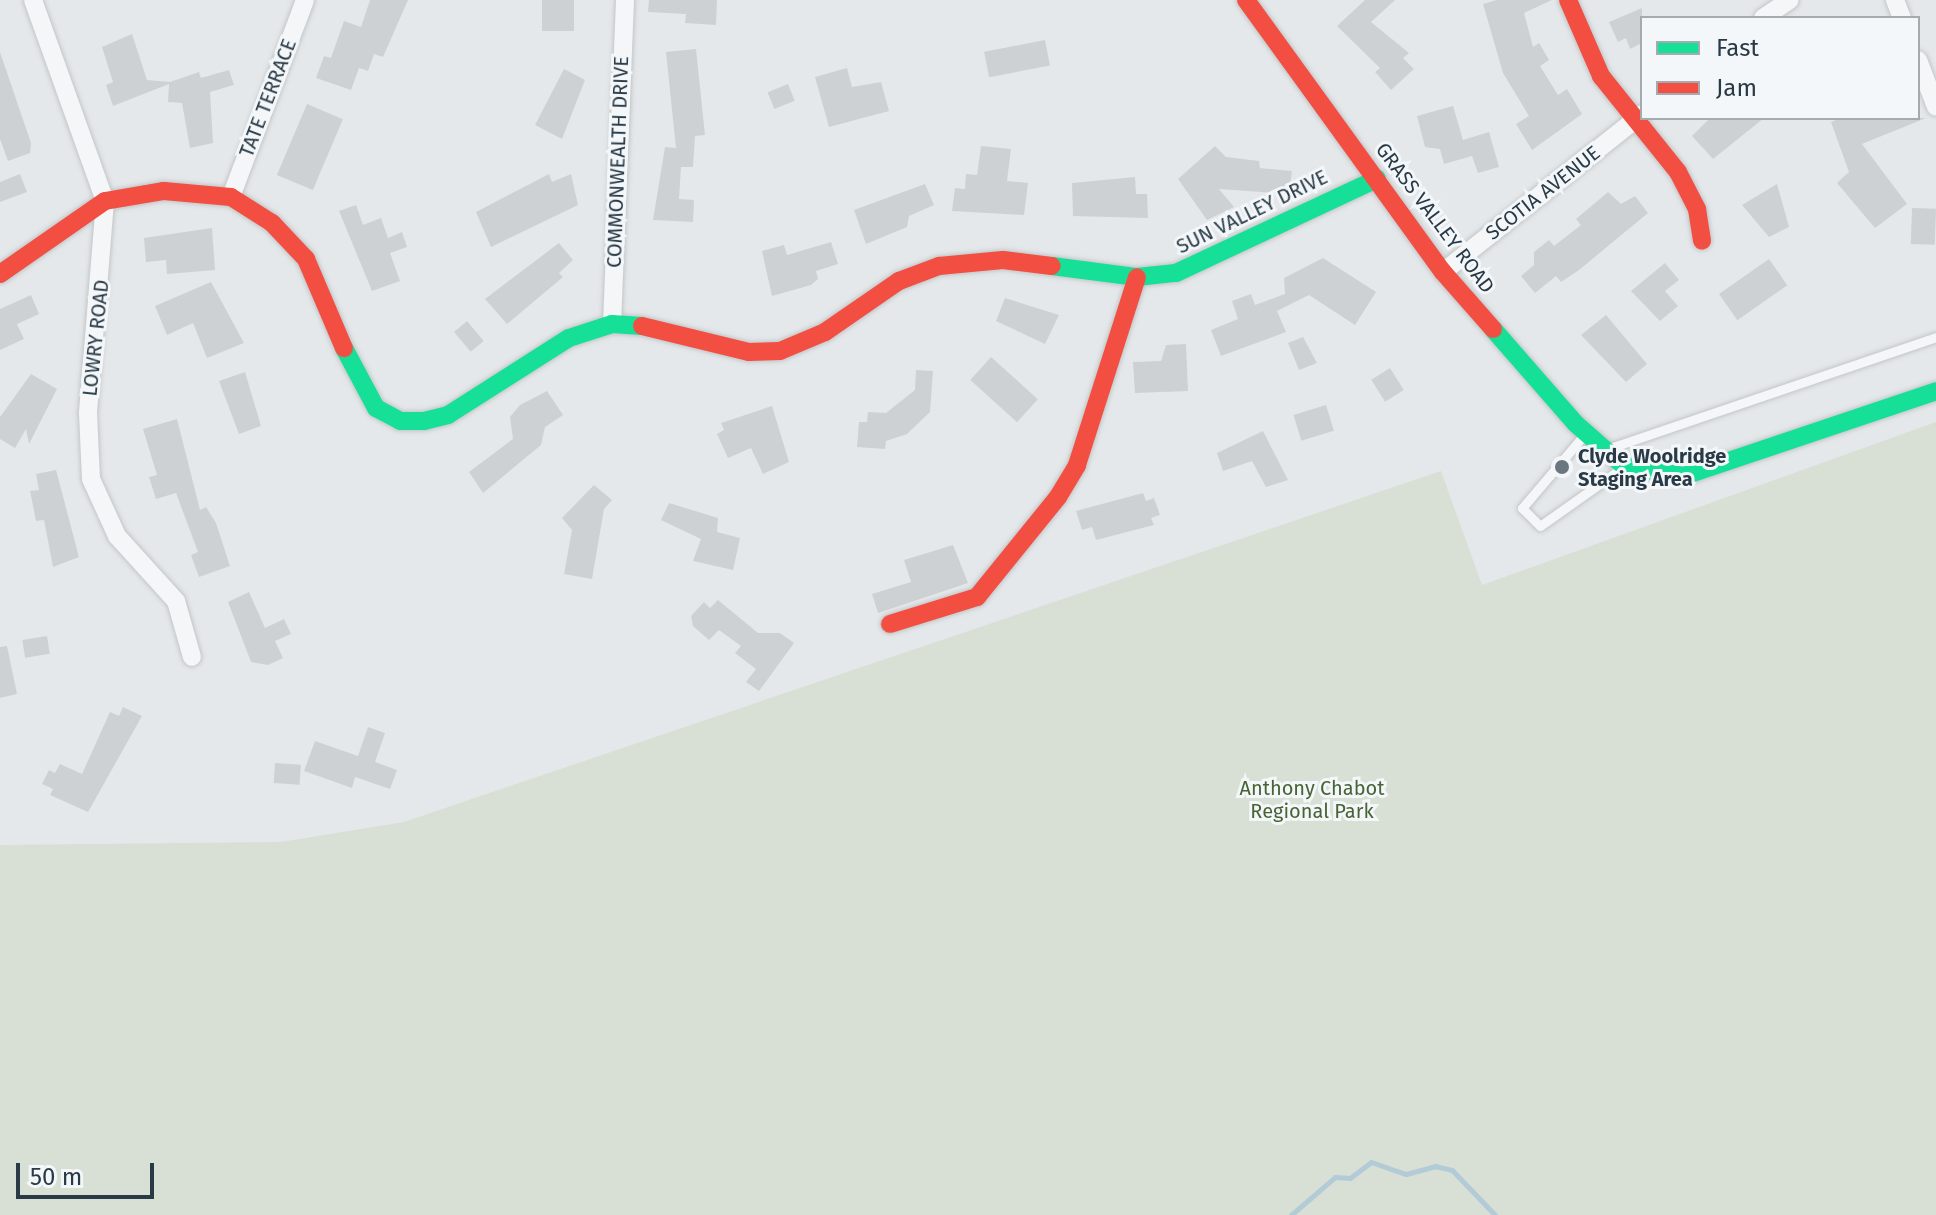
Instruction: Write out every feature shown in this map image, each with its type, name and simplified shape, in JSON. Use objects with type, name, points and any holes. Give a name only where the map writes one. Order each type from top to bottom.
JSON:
[{"type":"street","name":"LOWRY ROAD","points":[[33,0],[105,201],[107,236],[88,413],[91,479],[117,536],[176,601],[192,657]]},
{"type":"street","name":"TATE TERRACE","points":[[231,197],[305,0]]},
{"type":"street","name":"COMMONWEALTH DRIVE","points":[[612,324],[625,0]]},
{"type":"street","name":"GRASS VALLEY ROAD","points":[[1246,0],[1443,272],[1586,434],[1602,451],[1624,466],[1665,477],[1694,473],[1936,391]]},
{"type":"street","points":[[1568,0],[1601,76],[1639,117]]},
{"type":"street","points":[[1766,16],[1790,0]]},
{"type":"street","points":[[1920,65],[1936,107]]},
{"type":"street","name":"SCOTIA AVENUE","points":[[1443,272],[1639,117]]},
{"type":"street","points":[[1641,120],[1678,172],[1697,209],[1702,241]]},
{"type":"street","name":"SUN VALLEY DRIVE","points":[[0,274],[105,201],[164,191],[231,197],[272,223],[306,259],[359,384],[376,408],[400,421],[448,415],[538,355],[612,324],[654,327],[749,352],[780,351],[825,332],[899,281],[939,266],[1003,260],[1137,277],[1211,261],[1317,203],[1377,179]]},
{"type":"street","points":[[890,624],[977,597],[1058,497],[1077,465],[1137,277]]},
{"type":"lane","points":[[1602,451],[1936,337]]},
{"type":"lane","points":[[1586,434],[1522,508],[1540,526],[1624,466]]},
{"type":"green space","name":"Anthony Chabot Regional Park","points":[[1936,422],[1936,1215],[0,1215],[0,845],[281,842],[404,822],[1441,471],[1482,585]]},
{"type":"building","points":[[370,0],[408,0],[383,57],[374,54],[368,71],[359,68],[351,90],[316,78],[324,56],[331,58],[344,21],[361,27]]},
{"type":"building","points":[[542,0],[574,0],[574,31],[542,31]]},
{"type":"building","points":[[649,0],[717,0],[716,25],[685,23],[686,14],[648,12]]},
{"type":"building","points":[[1365,0],[1395,0],[1371,22],[1409,53],[1403,58],[1414,69],[1391,90],[1375,72],[1380,68],[1337,26]]},
{"type":"building","points":[[1497,0],[1552,0],[1524,13],[1533,47],[1539,43],[1549,60],[1540,66],[1558,95],[1567,89],[1582,114],[1532,150],[1516,124],[1529,116],[1503,73],[1483,4]]},
{"type":"building","points":[[1642,8],[1640,44],[1630,49],[1626,38],[1618,42],[1609,22]]},
{"type":"building","points":[[132,34],[147,80],[170,82],[199,72],[201,78],[229,70],[234,85],[210,92],[213,143],[190,148],[182,103],[168,102],[169,84],[113,106],[106,85],[113,82],[102,47]]},
{"type":"building","points":[[1045,40],[1050,66],[989,77],[984,52]]},
{"type":"building","points":[[696,49],[705,135],[695,136],[693,167],[681,167],[679,199],[694,200],[693,222],[653,220],[665,147],[676,148],[666,52]]},
{"type":"building","points":[[0,52],[31,143],[30,153],[8,161],[0,139]]},
{"type":"building","points":[[847,68],[852,87],[881,82],[889,111],[829,127],[815,77]]},
{"type":"building","points":[[564,69],[585,80],[562,139],[535,125]]},
{"type":"building","points":[[788,84],[795,101],[774,109],[768,92]]},
{"type":"building","points":[[307,104],[343,119],[313,190],[277,175]]},
{"type":"building","points":[[1453,106],[1463,140],[1489,132],[1499,167],[1478,173],[1472,156],[1444,164],[1440,149],[1425,147],[1417,116]]},
{"type":"building","points":[[1926,118],[1862,144],[1907,204],[1875,228],[1837,183],[1849,172],[1831,122]]},
{"type":"building","points":[[1708,120],[1762,120],[1713,159],[1692,136]]},
{"type":"building","points":[[981,146],[1011,149],[1007,181],[1028,183],[1024,215],[952,211],[955,188],[965,189],[966,174],[977,175]]},
{"type":"building","points":[[1215,146],[1226,157],[1259,161],[1260,168],[1292,171],[1289,194],[1219,189],[1234,207],[1207,220],[1178,179]]},
{"type":"building","points":[[20,174],[27,192],[0,202],[0,182]]},
{"type":"building","points":[[549,174],[552,182],[571,174],[578,205],[491,247],[476,212]]},
{"type":"building","points":[[1135,177],[1136,194],[1147,194],[1148,218],[1073,216],[1072,183]]},
{"type":"building","points":[[925,184],[934,205],[909,216],[907,227],[866,244],[854,210]]},
{"type":"building","points":[[1777,184],[1789,227],[1769,237],[1742,205]]},
{"type":"building","points":[[1608,192],[1621,204],[1635,196],[1648,213],[1579,270],[1561,282],[1556,276],[1535,293],[1521,276],[1534,265],[1534,252],[1549,240],[1554,246],[1581,225],[1576,219]]},
{"type":"building","points":[[356,205],[363,225],[381,218],[388,238],[402,232],[407,247],[390,253],[400,281],[372,291],[339,211]]},
{"type":"building","points":[[1912,208],[1936,209],[1935,245],[1911,244]]},
{"type":"building","points":[[212,228],[215,270],[167,274],[166,260],[146,262],[144,238]]},
{"type":"building","points":[[831,242],[838,264],[816,271],[818,279],[811,285],[772,296],[762,251],[784,245],[787,255]]},
{"type":"building","points":[[559,243],[573,260],[559,273],[563,277],[507,324],[485,299]]},
{"type":"building","points":[[1323,258],[1376,292],[1355,325],[1309,295],[1277,311],[1286,332],[1221,356],[1211,330],[1238,319],[1232,301],[1251,294],[1255,305],[1285,294],[1284,278]]},
{"type":"building","points":[[1769,259],[1787,285],[1737,320],[1719,294]]},
{"type":"building","points":[[1665,263],[1679,280],[1665,291],[1678,306],[1660,321],[1631,291]]},
{"type":"building","points":[[211,282],[244,343],[207,358],[193,323],[167,335],[155,306]]},
{"type":"building","points":[[31,295],[39,314],[17,324],[24,339],[0,350],[0,309]]},
{"type":"building","points":[[1005,298],[1059,315],[1045,344],[996,321]]},
{"type":"building","points":[[1606,315],[1647,364],[1626,382],[1581,335]]},
{"type":"building","points":[[467,321],[484,341],[471,352],[454,332]]},
{"type":"building","points":[[1303,337],[1317,363],[1299,370],[1288,343]]},
{"type":"building","points":[[1186,344],[1188,391],[1135,393],[1133,362],[1161,361],[1166,345]]},
{"type":"building","points":[[991,357],[1038,399],[1017,422],[970,380]]},
{"type":"building","points":[[1390,368],[1404,390],[1385,402],[1371,380]]},
{"type":"building","points":[[916,370],[933,371],[930,412],[907,434],[886,441],[885,449],[857,447],[859,422],[867,422],[868,412],[886,413],[915,390]]},
{"type":"building","points":[[245,372],[261,426],[239,434],[219,381]]},
{"type":"building","points":[[31,374],[57,389],[29,444],[26,429],[15,448],[0,439],[0,417]]},
{"type":"building","points":[[547,391],[563,415],[545,427],[541,445],[483,493],[469,472],[513,439],[510,417],[520,405]]},
{"type":"building","points":[[1326,405],[1334,431],[1301,441],[1293,415]]},
{"type":"building","points":[[772,406],[789,462],[763,474],[751,448],[728,458],[717,434],[724,430],[721,423]]},
{"type":"building","points":[[177,419],[200,510],[206,507],[216,523],[230,566],[199,577],[191,555],[198,552],[176,493],[156,499],[149,477],[157,475],[143,429]]},
{"type":"building","points":[[1263,431],[1288,480],[1266,487],[1252,461],[1223,471],[1217,453]]},
{"type":"building","points":[[56,470],[79,557],[53,567],[44,520],[36,521],[30,491],[39,490],[36,474]]},
{"type":"building","points":[[594,485],[612,500],[604,509],[592,579],[564,574],[572,530],[562,518]]},
{"type":"building","points":[[1143,493],[1146,501],[1154,498],[1160,515],[1151,518],[1154,525],[1096,540],[1092,527],[1082,530],[1076,511]]},
{"type":"building","points":[[669,503],[718,518],[717,532],[740,538],[733,570],[693,561],[701,539],[661,520]]},
{"type":"building","points":[[953,545],[968,583],[878,613],[872,594],[911,582],[904,560]]},
{"type":"building","points":[[249,592],[265,628],[284,619],[291,634],[275,641],[283,658],[268,665],[251,662],[228,602]]},
{"type":"building","points":[[718,600],[758,633],[780,633],[794,643],[759,691],[746,682],[756,669],[735,653],[741,646],[719,630],[709,640],[693,626],[691,616],[704,602],[710,608]]},
{"type":"building","points":[[47,636],[50,654],[25,658],[22,640]]},
{"type":"building","points":[[7,646],[17,694],[0,698],[0,647]]},
{"type":"building","points":[[123,707],[142,716],[88,812],[50,795],[53,789],[42,784],[49,770],[55,773],[60,764],[82,774],[110,712],[119,716]]},
{"type":"building","points":[[368,727],[385,733],[375,762],[397,770],[390,789],[355,777],[352,788],[304,771],[315,741],[358,756]]},
{"type":"building","points":[[275,763],[301,765],[300,785],[274,783]]},
{"type":"waterway","points":[[1291,1215],[1335,1177],[1350,1178],[1371,1162],[1406,1174],[1435,1166],[1452,1170],[1495,1215]]},
{"type":"traffic: fast","points":[[1052,266],[1137,277],[1176,273],[1377,179]]},
{"type":"traffic: fast","points":[[344,348],[376,408],[400,421],[424,421],[448,415],[569,338],[612,324],[642,326]]},
{"type":"traffic: fast","points":[[1493,329],[1576,424],[1624,466],[1684,476],[1936,391]]},
{"type":"traffic: jam","points":[[1246,0],[1443,272],[1493,329]]},
{"type":"traffic: jam","points":[[1568,0],[1601,76],[1678,172],[1697,209],[1702,241]]},
{"type":"traffic: jam","points":[[0,274],[105,201],[164,191],[231,197],[272,223],[306,259],[344,348]]},
{"type":"traffic: jam","points":[[642,326],[749,352],[780,351],[825,332],[899,281],[939,266],[1003,260],[1052,266]]},
{"type":"traffic: jam","points":[[890,624],[977,597],[1058,497],[1077,465],[1137,277]]},
{"type":"place","name":"Clyde Woolridge Staging Area","points":[[1562,467]]}]
